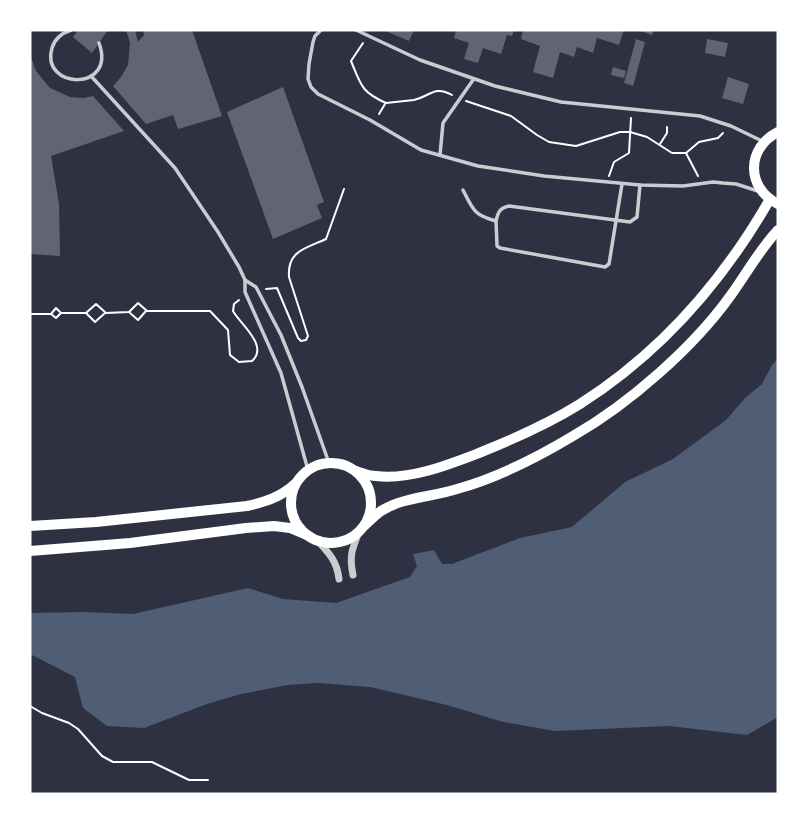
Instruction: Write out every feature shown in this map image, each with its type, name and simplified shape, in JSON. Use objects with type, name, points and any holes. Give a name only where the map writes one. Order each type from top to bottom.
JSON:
[{"type":"main road","points":[[30,526],[247,506],[284,494],[303,474],[318,465],[343,464],[373,476],[388,477],[433,469],[524,435],[580,404],[633,365],[682,320],[723,273],[770,199],[756,181],[754,169],[756,156],[764,142],[778,132]]},
{"type":"main road","points":[[30,551],[130,543],[274,526],[290,528],[325,543],[343,541],[389,507],[458,489],[519,465],[575,435],[626,400],[671,362],[710,321],[778,230]]},
{"type":"main road","points":[[356,471],[365,481],[371,498],[371,509],[362,529]]},
{"type":"main road","points":[[295,484],[291,509],[295,522],[313,538]]},
{"type":"street","points":[[353,575],[350,558],[362,529]]},
{"type":"street","points":[[313,538],[336,562],[339,579]]},
{"type":"lane","points":[[71,30],[60,36],[51,53],[53,65],[67,79],[79,80],[91,76],[102,59],[99,43]]},
{"type":"lane","points":[[321,30],[315,36],[309,64],[308,79],[311,87],[318,94],[421,150],[503,171],[622,184],[736,184],[770,199]]},
{"type":"lane","points":[[356,30],[420,60],[495,86],[561,102],[700,117],[731,125],[764,142]]},
{"type":"lane","points":[[91,76],[174,168],[218,232],[245,280],[259,291],[288,352],[329,463]]},
{"type":"lane","points":[[440,155],[443,123],[473,79]]},
{"type":"lane","points":[[622,184],[616,220],[609,264],[605,267],[497,246],[496,221],[503,207],[509,206],[616,220],[631,222],[637,217],[640,185]]},
{"type":"lane","points":[[463,190],[473,211],[496,221]]},
{"type":"lane","points":[[245,280],[245,292],[281,373],[308,470]]},
{"type":"path","points":[[368,34],[351,61],[365,92],[386,103],[414,100],[443,90],[459,99],[511,116],[549,142],[576,146],[620,132],[630,132],[647,137],[672,153],[686,153],[699,142],[718,138],[731,125]]},
{"type":"path","points":[[373,122],[386,103]]},
{"type":"path","points":[[607,182],[614,162],[629,153],[632,110]]},
{"type":"path","points":[[659,145],[667,127]]},
{"type":"path","points":[[686,153],[700,184]]},
{"type":"path","points":[[259,291],[277,288],[298,338],[301,341],[306,340],[308,336],[288,268],[300,250],[326,239],[344,189]]},
{"type":"path","points":[[86,313],[95,322],[105,313],[129,312],[138,303],[147,311],[210,310],[228,330],[230,355],[239,362],[252,361],[258,353],[256,342],[233,311],[239,300],[250,302]]},
{"type":"path","points":[[30,314],[51,314],[56,318],[61,313],[86,313],[96,303],[105,313]]},
{"type":"path","points":[[51,314],[56,308],[61,313]]},
{"type":"path","points":[[129,312],[138,320],[147,311]]},
{"type":"path","points":[[30,706],[78,729],[102,756],[113,762],[152,762],[189,780],[208,780]]},
{"type":"water","points":[[778,358],[778,717],[747,735],[669,726],[555,731],[503,722],[447,705],[370,687],[318,683],[288,685],[241,694],[144,728],[107,726],[83,708],[75,677],[30,654],[30,613],[133,614],[248,588],[283,599],[336,603],[410,577],[417,566],[413,554],[434,550],[442,564],[452,564],[520,538],[572,527],[625,482],[673,459],[726,420],[745,398],[762,384]]},
{"type":"building","points":[[78,30],[108,30],[92,53],[73,37]]},
{"type":"building","points":[[126,30],[135,30],[138,42],[144,35],[143,30],[192,30],[222,116],[178,129],[173,115],[146,124],[113,86],[128,65],[130,43]]},
{"type":"building","points":[[383,30],[414,30],[409,41]]},
{"type":"building","points":[[456,30],[514,30],[512,36],[507,35],[501,54],[483,48],[478,63],[464,59],[469,43],[454,38]]},
{"type":"building","points":[[523,30],[624,30],[619,45],[597,38],[593,53],[577,47],[574,57],[560,52],[553,78],[533,72],[540,46],[521,39]]},
{"type":"building","points":[[637,30],[654,30],[652,35]]},
{"type":"building","points":[[636,39],[645,42],[633,86],[624,83]]},
{"type":"building","points":[[707,39],[728,43],[725,57],[705,53]]},
{"type":"building","points":[[30,54],[36,71],[50,88],[70,97],[93,96],[124,131],[51,156],[59,204],[60,256],[30,254]]},
{"type":"building","points":[[613,67],[626,71],[624,78],[611,75]]},
{"type":"building","points":[[728,77],[749,84],[743,104],[722,98]]},
{"type":"building","points":[[283,87],[324,202],[317,205],[322,218],[273,239],[227,112]]}]
